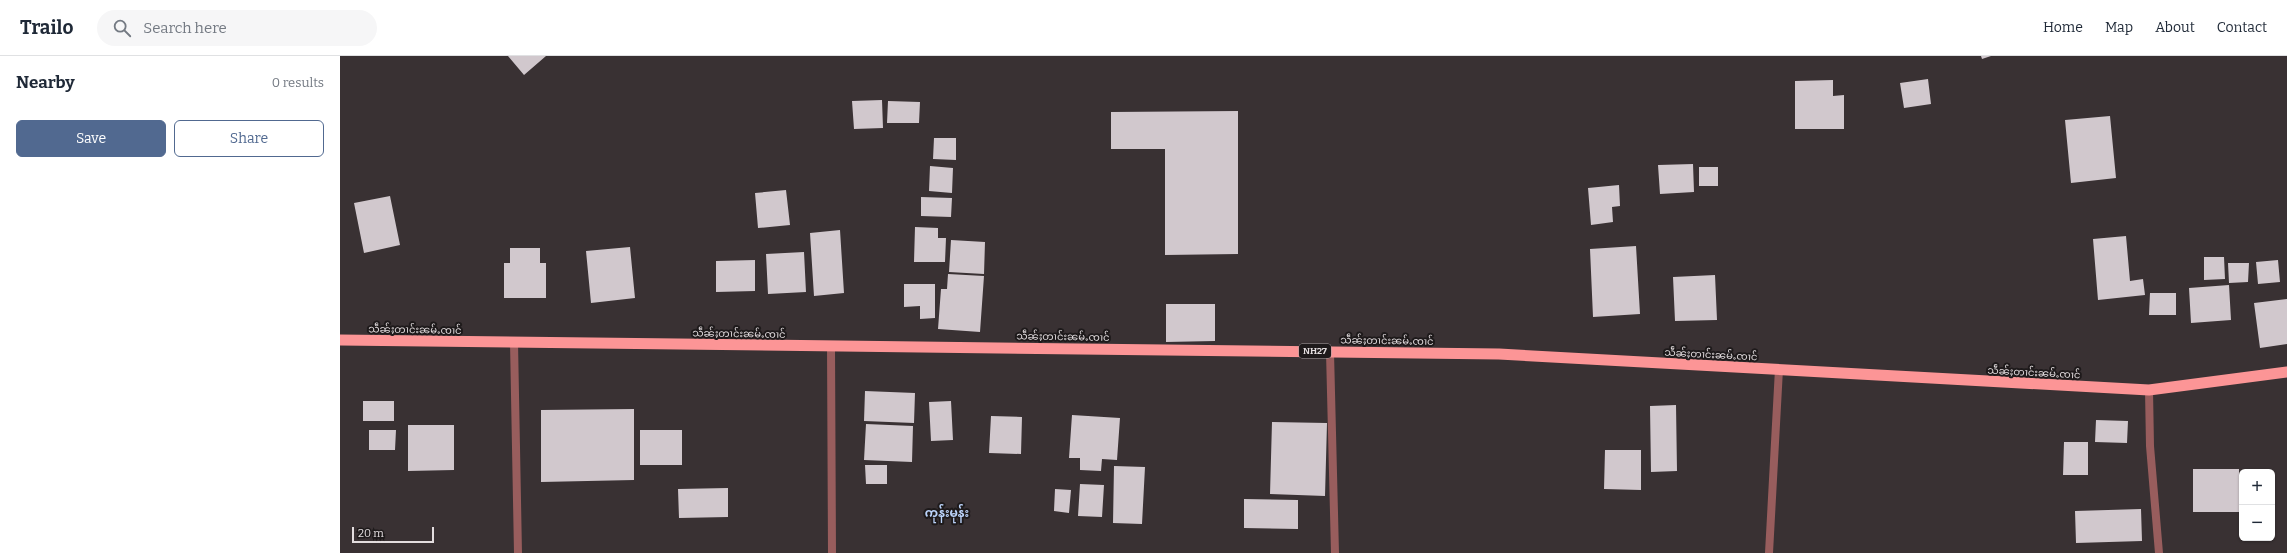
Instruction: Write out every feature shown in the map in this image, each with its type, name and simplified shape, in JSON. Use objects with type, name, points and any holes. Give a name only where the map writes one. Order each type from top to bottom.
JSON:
[{"type":"highway","name":"သဵၼ်ႈတၢင်းၼမ်ႉၸၢင်","points":[[340,340],[1499,354],[2149,390],[2287,372]]},
{"type":"street","points":[[514,342],[518,553]]},
{"type":"street","points":[[831,346],[832,553]]},
{"type":"street","points":[[1330,352],[1335,553]]},
{"type":"street","points":[[1769,553],[1778,369]]},
{"type":"street","points":[[2149,390],[2150,446],[2159,553]]},
{"type":"building","points":[[508,56],[546,56],[524,75]]},
{"type":"building","points":[[1981,56],[1991,56],[1982,59]]},
{"type":"building","points":[[1928,79],[1931,104],[1904,108],[1900,83]]},
{"type":"building","points":[[1833,80],[1833,96],[1844,95],[1844,129],[1795,129],[1795,81]]},
{"type":"building","points":[[882,100],[883,128],[854,129],[852,101]]},
{"type":"building","points":[[888,101],[920,102],[919,123],[887,123]]},
{"type":"building","points":[[1238,111],[1238,254],[1165,255],[1165,149],[1111,149],[1111,112]]},
{"type":"building","points":[[2110,116],[2116,178],[2071,183],[2065,120]]},
{"type":"building","points":[[934,138],[956,138],[956,160],[933,159]]},
{"type":"building","points":[[1693,164],[1694,192],[1660,194],[1658,165]]},
{"type":"building","points":[[930,166],[953,168],[952,193],[929,191]]},
{"type":"building","points":[[1699,167],[1718,167],[1718,186],[1699,186]]},
{"type":"building","points":[[1619,185],[1620,206],[1612,207],[1613,222],[1591,225],[1588,188]]},
{"type":"building","points":[[786,190],[790,225],[758,228],[755,193]]},
{"type":"building","points":[[390,196],[400,245],[364,253],[354,203]]},
{"type":"building","points":[[921,197],[952,198],[951,217],[921,216]]},
{"type":"building","points":[[915,227],[938,228],[938,238],[946,238],[945,262],[914,262]]},
{"type":"building","points":[[840,230],[844,293],[814,296],[810,233]]},
{"type":"building","points":[[2126,236],[2130,281],[2143,279],[2145,295],[2098,300],[2093,239]]},
{"type":"building","points":[[951,240],[985,242],[984,274],[949,272]]},
{"type":"building","points":[[1636,246],[1640,314],[1593,317],[1590,249]]},
{"type":"building","points":[[630,247],[635,298],[591,303],[586,251]]},
{"type":"building","points":[[510,248],[540,248],[540,263],[546,263],[546,298],[504,298],[504,263],[510,263]]},
{"type":"building","points":[[804,252],[806,292],[768,294],[766,254]]},
{"type":"building","points":[[2204,257],[2224,257],[2225,279],[2204,280]]},
{"type":"building","points":[[755,260],[755,291],[716,292],[716,261]]},
{"type":"building","points":[[2278,260],[2280,282],[2258,284],[2256,262]]},
{"type":"building","points":[[2228,263],[2249,263],[2248,282],[2229,283]]},
{"type":"building","points":[[948,274],[984,276],[980,332],[938,329],[941,289],[947,289]]},
{"type":"building","points":[[1715,275],[1717,320],[1675,321],[1673,277]]},
{"type":"building","points":[[904,284],[935,284],[935,318],[920,319],[920,306],[904,307]]},
{"type":"building","points":[[2229,285],[2231,320],[2191,323],[2189,288]]},
{"type":"building","points":[[2150,293],[2176,293],[2176,315],[2149,315]]},
{"type":"building","points":[[2287,299],[2287,344],[2260,348],[2254,303]]},
{"type":"building","points":[[1166,304],[1215,304],[1215,341],[1166,342]]},
{"type":"building","points":[[865,391],[915,393],[914,423],[864,421]]},
{"type":"building","points":[[363,401],[394,401],[394,421],[363,421]]},
{"type":"building","points":[[951,401],[953,440],[931,441],[929,402]]},
{"type":"building","points":[[1676,405],[1677,471],[1651,472],[1650,406]]},
{"type":"building","points":[[634,409],[634,480],[541,482],[541,410]]},
{"type":"building","points":[[1072,415],[1120,418],[1117,460],[1102,459],[1101,471],[1080,470],[1080,458],[1069,458]]},
{"type":"building","points":[[991,416],[1022,417],[1021,454],[989,453]]},
{"type":"building","points":[[2096,420],[2128,421],[2127,443],[2095,442]]},
{"type":"building","points":[[1272,422],[1327,423],[1325,496],[1270,494]]},
{"type":"building","points":[[866,424],[913,426],[912,462],[864,460]]},
{"type":"building","points":[[408,425],[454,425],[454,470],[408,471]]},
{"type":"building","points":[[369,430],[396,430],[395,450],[369,450]]},
{"type":"building","points":[[640,430],[682,430],[682,465],[640,465]]},
{"type":"building","points":[[2064,442],[2088,442],[2088,475],[2063,475]]},
{"type":"building","points":[[1605,450],[1641,450],[1641,490],[1604,489]]},
{"type":"building","points":[[865,465],[887,465],[887,484],[866,484]]},
{"type":"building","points":[[1114,466],[1145,467],[1142,524],[1113,523]]},
{"type":"building","points":[[2193,469],[2239,469],[2239,512],[2193,512]]},
{"type":"building","points":[[1080,484],[1104,485],[1102,517],[1078,516]]},
{"type":"building","points":[[728,488],[728,517],[679,518],[678,489]]},
{"type":"building","points":[[1055,489],[1071,490],[1069,513],[1054,511]]},
{"type":"building","points":[[1244,499],[1298,500],[1298,529],[1244,528]]},
{"type":"building","points":[[2141,509],[2142,541],[2076,543],[2075,511]]},
{"type":"district","name":"ကုန်းမုန်း","points":[[947,513]]}]
